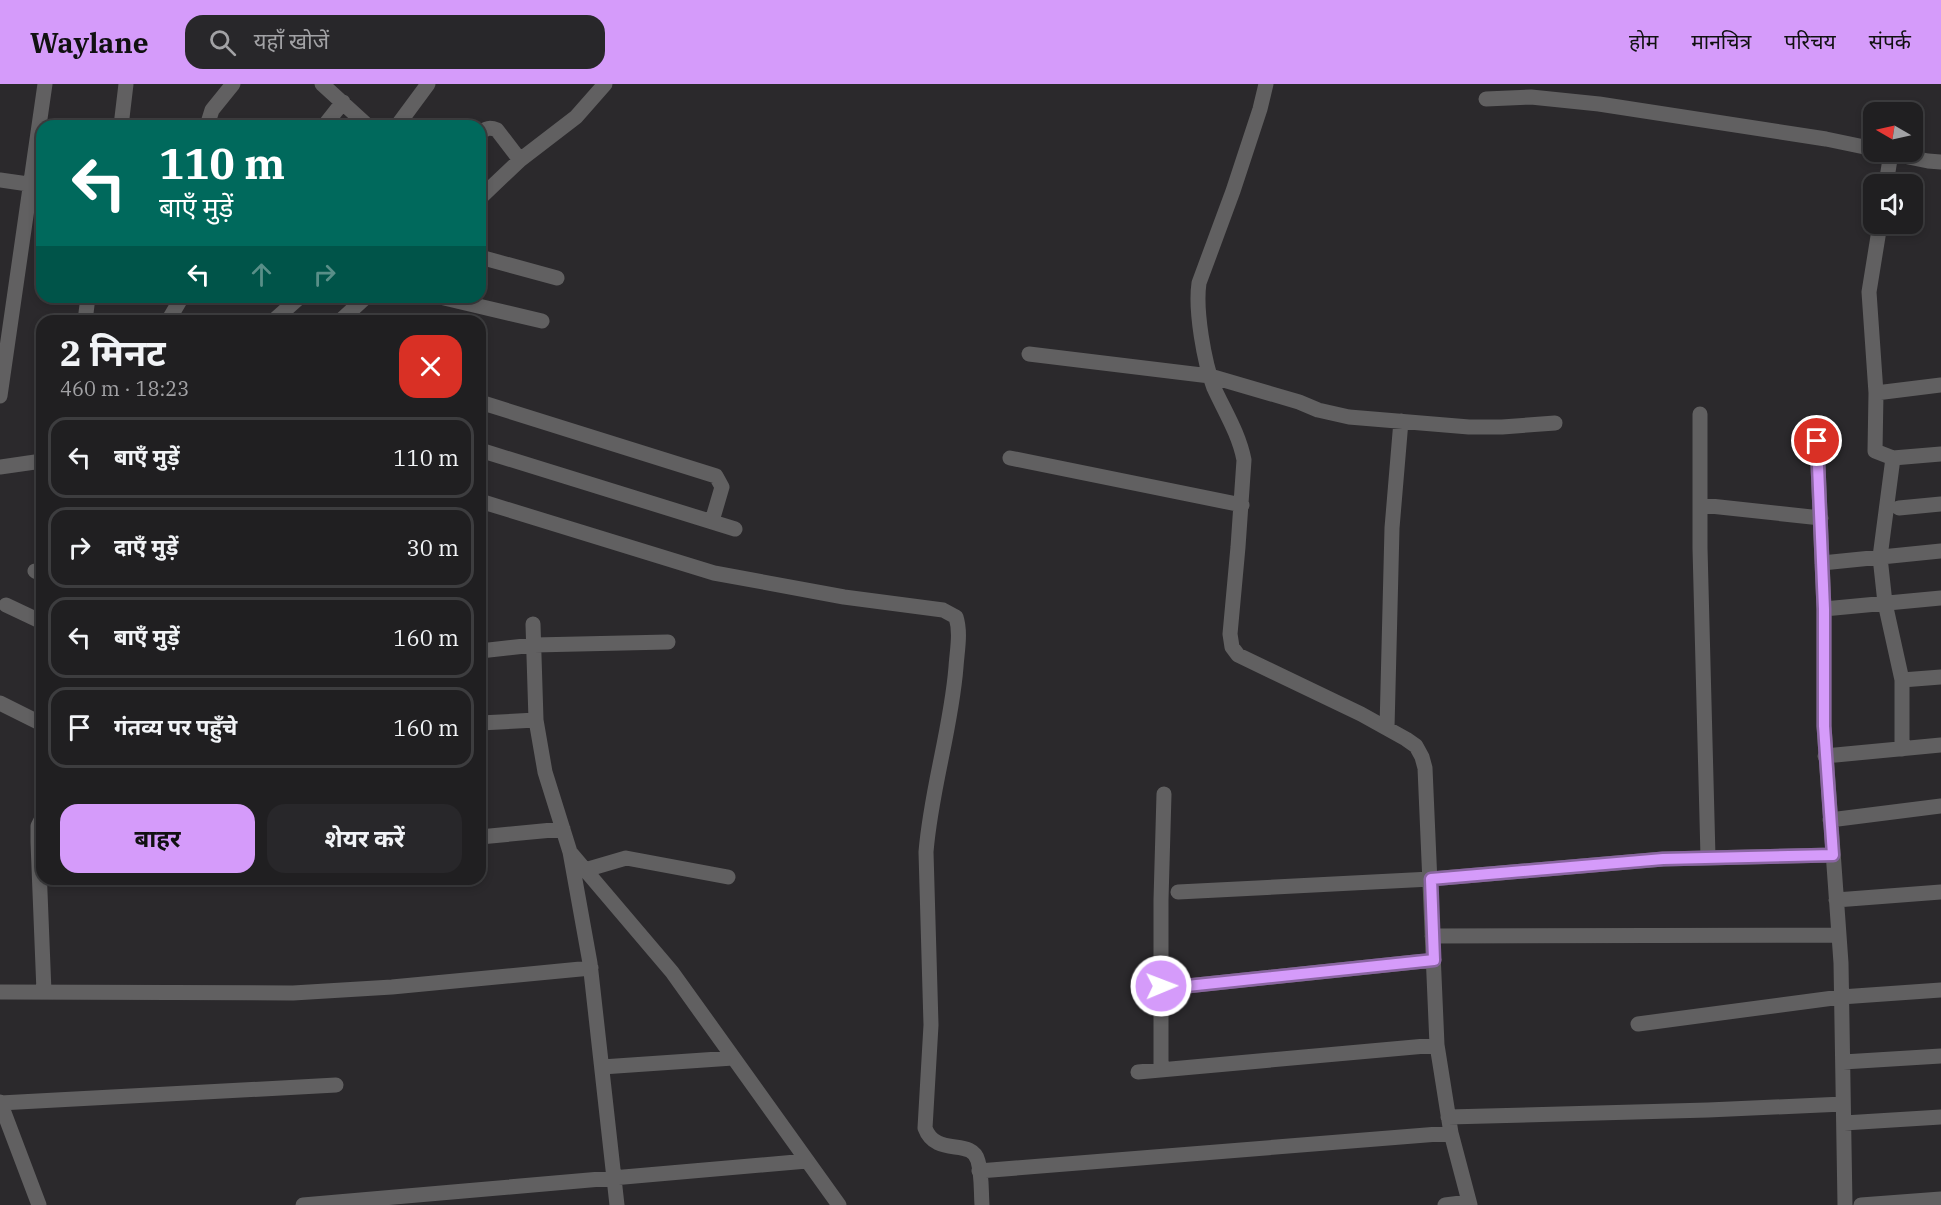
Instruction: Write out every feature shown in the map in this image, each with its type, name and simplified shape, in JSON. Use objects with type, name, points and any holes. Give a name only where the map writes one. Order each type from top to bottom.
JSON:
[{"type":"street","points":[[42,120],[45,84]]},
{"type":"street","points":[[122,120],[126,84]]},
{"type":"street","points":[[209,120],[212,110],[232,84]]},
{"type":"street","points":[[322,84],[362,120]]},
{"type":"street","points":[[401,120],[428,84]]},
{"type":"street","points":[[486,192],[520,160],[576,117],[605,84]]},
{"type":"street","points":[[1266,84],[1236,183],[1199,283],[1198,303],[1210,376],[1242,447],[1244,460],[1230,634],[1232,647],[1238,655],[1248,661],[1386,728],[1416,746],[1422,757],[1425,768],[1431,879],[1437,1045],[1451,1132],[1470,1203],[1446,1205]]},
{"type":"street","points":[[1486,99],[1531,97],[1609,105],[1863,147]]},
{"type":"street","points":[[329,120],[343,102]]},
{"type":"street","points":[[486,129],[496,130],[520,160]]},
{"type":"street","points":[[1923,160],[1941,162]]},
{"type":"street","points":[[0,180],[36,185]]},
{"type":"street","points":[[0,396],[36,191]]},
{"type":"street","points":[[1878,234],[1869,292],[1876,393],[1875,451],[1893,458],[1941,454]]},
{"type":"street","points":[[486,259],[557,278]]},
{"type":"street","points":[[280,315],[293,303]]},
{"type":"street","points":[[346,315],[360,303]]},
{"type":"street","points":[[466,303],[542,321]]},
{"type":"street","points":[[1029,354],[1210,376],[1340,415],[1469,427],[1556,423]]},
{"type":"street","points":[[1876,393],[1941,385]]},
{"type":"street","points":[[486,404],[716,476],[722,487],[712,521]]},
{"type":"street","points":[[1700,414],[1700,548],[1708,857]]},
{"type":"street","points":[[1386,728],[1392,528],[1401,421]]},
{"type":"street","points":[[1817,441],[1824,609],[1825,756],[1839,935],[1845,1205]]},
{"type":"street","points":[[486,452],[735,529]]},
{"type":"street","points":[[1010,458],[1242,506]]},
{"type":"street","points":[[1893,458],[1880,557],[1885,603],[1902,680],[1902,749]]},
{"type":"street","points":[[0,467],[36,462]]},
{"type":"street","points":[[1899,508],[1941,504]]},
{"type":"street","points":[[486,505],[714,573],[844,597],[943,610],[956,617],[959,643],[954,687],[927,843],[931,1025],[925,1128],[928,1137],[935,1143],[970,1150],[975,1154],[980,1171],[982,1205]]},
{"type":"street","points":[[1701,505],[1821,518]]},
{"type":"street","points":[[1822,563],[1941,551]]},
{"type":"street","points":[[1824,609],[1941,598]]},
{"type":"street","points":[[6,605],[36,619]]},
{"type":"street","points":[[533,624],[536,720],[545,772],[570,852],[591,968],[617,1205]]},
{"type":"street","points":[[486,650],[534,645],[668,642]]},
{"type":"street","points":[[1902,680],[1941,676]]},
{"type":"street","points":[[0,703],[36,721]]},
{"type":"street","points":[[486,723],[536,720]]},
{"type":"street","points":[[1825,756],[1941,745]]},
{"type":"street","points":[[1161,1070],[1161,900],[1164,794]]},
{"type":"street","points":[[1830,820],[1941,806]]},
{"type":"street","points":[[486,836],[563,829]]},
{"type":"street","points":[[570,852],[672,972],[839,1205]]},
{"type":"street","points":[[1178,892],[1431,879],[1663,859],[1833,855]]},
{"type":"street","points":[[585,870],[626,858],[728,877]]},
{"type":"street","points":[[40,885],[44,992]]},
{"type":"street","points":[[1836,900],[1941,892]]},
{"type":"street","points":[[1432,936],[1839,935]]},
{"type":"street","points":[[1161,986],[1187,986],[1434,960]]},
{"type":"street","points":[[0,992],[293,993],[392,987],[591,968]]},
{"type":"street","points":[[1638,1024],[1841,997],[1941,990]]},
{"type":"street","points":[[1138,1072],[1437,1045]]},
{"type":"street","points":[[1843,1062],[1941,1056]]},
{"type":"street","points":[[602,1067],[733,1058]]},
{"type":"street","points":[[39,1205],[7,1136],[0,1102],[336,1085]]},
{"type":"street","points":[[1448,1117],[1843,1104]]},
{"type":"street","points":[[1844,1123],[1941,1117]]},
{"type":"street","points":[[980,1171],[1451,1132]]},
{"type":"street","points":[[303,1205],[807,1161]]},
{"type":"street","points":[[1861,1205],[1941,1199]]},
{"type":"route","points":[[1161,986],[1187,986],[1434,960],[1431,879],[1663,859],[1833,855],[1824,726],[1824,609],[1817,441]]}]
